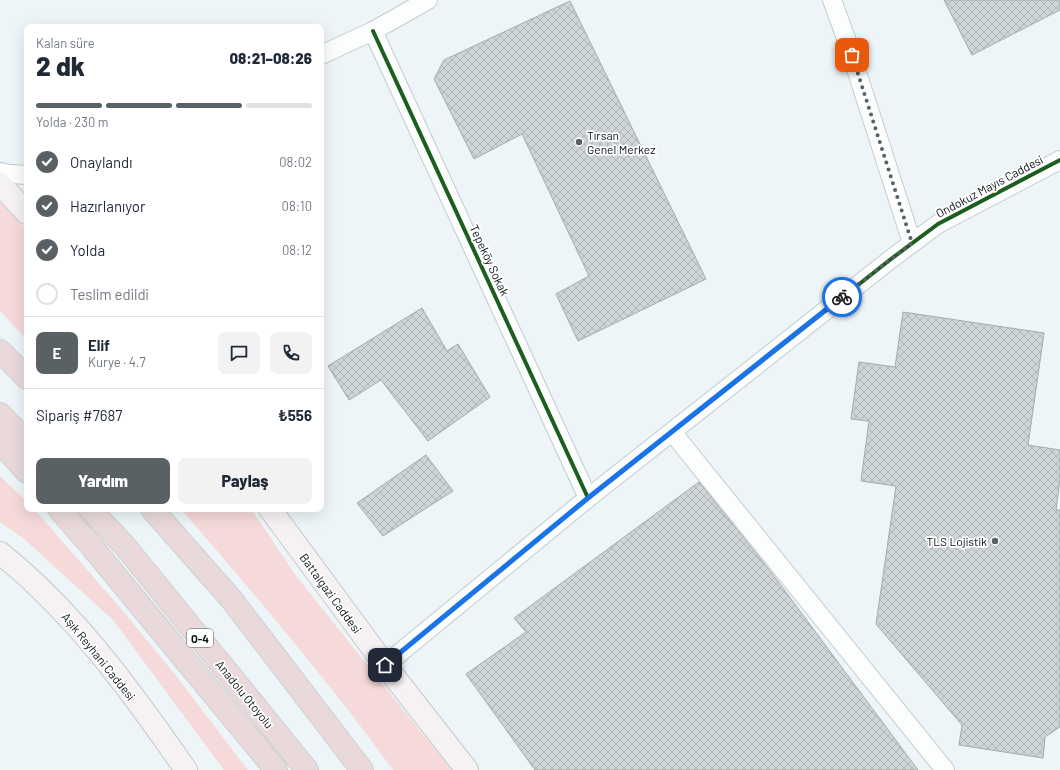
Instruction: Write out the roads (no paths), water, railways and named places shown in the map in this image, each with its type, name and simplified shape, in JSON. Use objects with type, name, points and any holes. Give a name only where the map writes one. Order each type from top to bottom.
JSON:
[{"type":"highway","points":[[0,350],[24,375]]},
{"type":"highway","points":[[0,414],[24,439]]},
{"type":"highway","points":[[0,442],[24,469]]},
{"type":"highway","points":[[62,512],[276,770]]},
{"type":"highway","name":"Anadolu Otoyolu","points":[[93,512],[124,545],[307,770]]},
{"type":"highway","points":[[155,512],[232,600],[362,770]]},
{"type":"main road","points":[[0,184],[24,211]]},
{"type":"main road","name":"Battalgazi Caddesi","points":[[272,512],[385,665],[467,770]]},
{"type":"main road","name":"Aşık Reyhani Caddesi","points":[[0,552],[44,591],[102,655],[186,770]]},
{"type":"street","points":[[324,54],[373,31],[428,0]]},
{"type":"street","points":[[832,0],[847,41],[912,243]]},
{"type":"street","name":"Tepeköy Sokak","points":[[373,31],[588,498]]},
{"type":"street","name":"Ondokuz Mayıs Caddesi","points":[[385,665],[588,498],[912,243],[938,224],[1060,160]]},
{"type":"street","points":[[0,172],[24,174]]},
{"type":"street","points":[[672,432],[945,770]]},
{"type":"place","name":"Tırsan Genel Merkez","points":[[579,142]]},
{"type":"place","name":"TLS Lojistik","points":[[995,541]]}]
